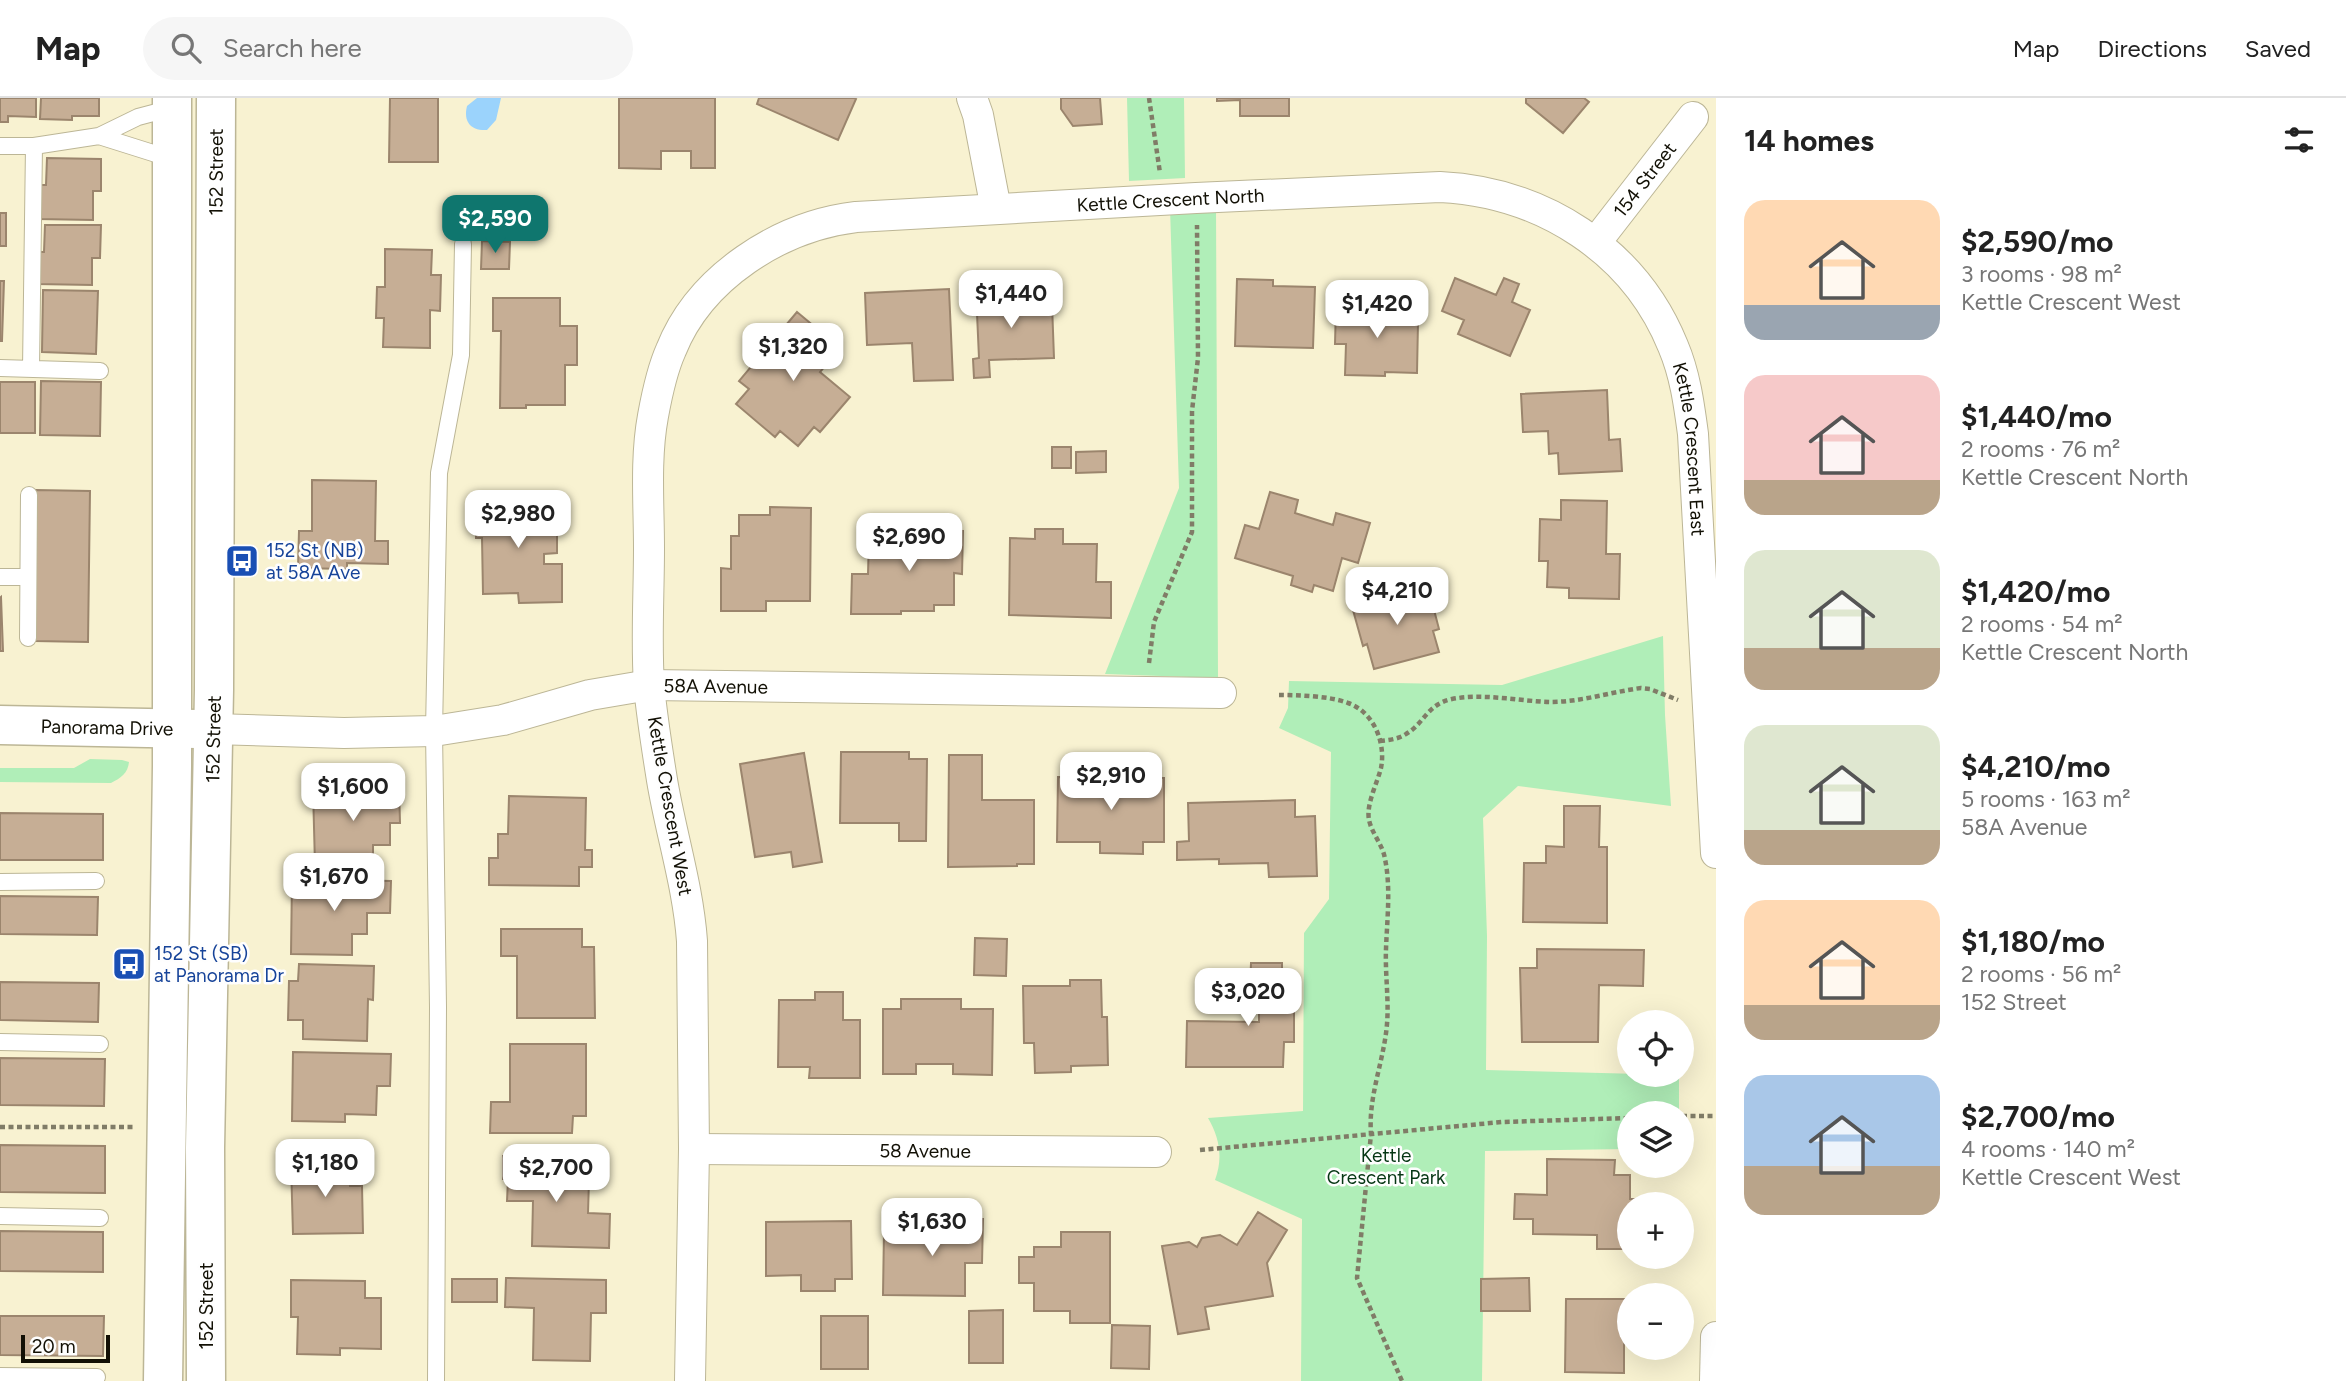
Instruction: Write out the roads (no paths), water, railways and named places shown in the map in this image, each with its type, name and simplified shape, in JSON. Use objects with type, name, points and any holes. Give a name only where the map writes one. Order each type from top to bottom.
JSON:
[{"type":"main road","name":"152 Street","points":[[206,1381],[205,1148],[213,729],[216,98]]},
{"type":"main road","points":[[163,1381],[172,728],[172,103]]},
{"type":"main road","name":"Panorama Drive","points":[[0,725],[213,729]]},
{"type":"street","points":[[972,98],[978,115],[996,209]]},
{"type":"street","name":"154 Street","points":[[1596,242],[1693,117]]},
{"type":"street","name":"Kettle Crescent North","points":[[743,261],[779,239],[835,220],[1426,187],[1467,188],[1532,206],[1569,224],[1596,242]]},
{"type":"street","name":"Kettle Crescent East","points":[[1596,242],[1625,269],[1646,294],[1663,323],[1682,372],[1689,404],[1693,434],[1716,853]]},
{"type":"street","name":"Kettle Crescent West","points":[[690,1381],[694,1149],[693,969],[690,911],[663,783],[649,685],[650,470],[653,417],[671,349],[690,316],[713,289],[743,261]]},
{"type":"street","name":"58A Avenue","points":[[213,729],[344,733],[433,731],[503,720],[590,695],[649,685],[1221,693]]},
{"type":"street","name":"58 Avenue","points":[[694,1149],[1156,1152]]},
{"type":"street","points":[[1715,1381],[1716,1337]]},
{"type":"lane","points":[[0,146],[34,146],[99,136],[172,103]]},
{"type":"lane","points":[[99,136],[172,159]]},
{"type":"lane","points":[[31,369],[34,146]]},
{"type":"lane","points":[[436,1381],[438,1007],[433,731],[439,473],[461,355],[463,244]]},
{"type":"lane","points":[[0,368],[100,371]]},
{"type":"lane","points":[[28,638],[29,495]]},
{"type":"lane","points":[[0,577],[28,577]]},
{"type":"lane","points":[[0,882],[96,881]]},
{"type":"lane","points":[[0,1042],[100,1044]]},
{"type":"lane","points":[[0,1216],[100,1218]]},
{"type":"lane","points":[[0,1376],[97,1377]]},
{"type":"water","points":[[477,98],[501,98],[496,120],[487,130],[477,129],[467,121],[467,106]]},
{"type":"place","name":"152 St (NB) at 58A Ave","points":[[242,561]]},
{"type":"place","name":"152 St (SB) at Panorama Dr","points":[[129,964]]},
{"type":"park label","name":"Kettle Crescent Park","points":[[1386,1166]]}]
